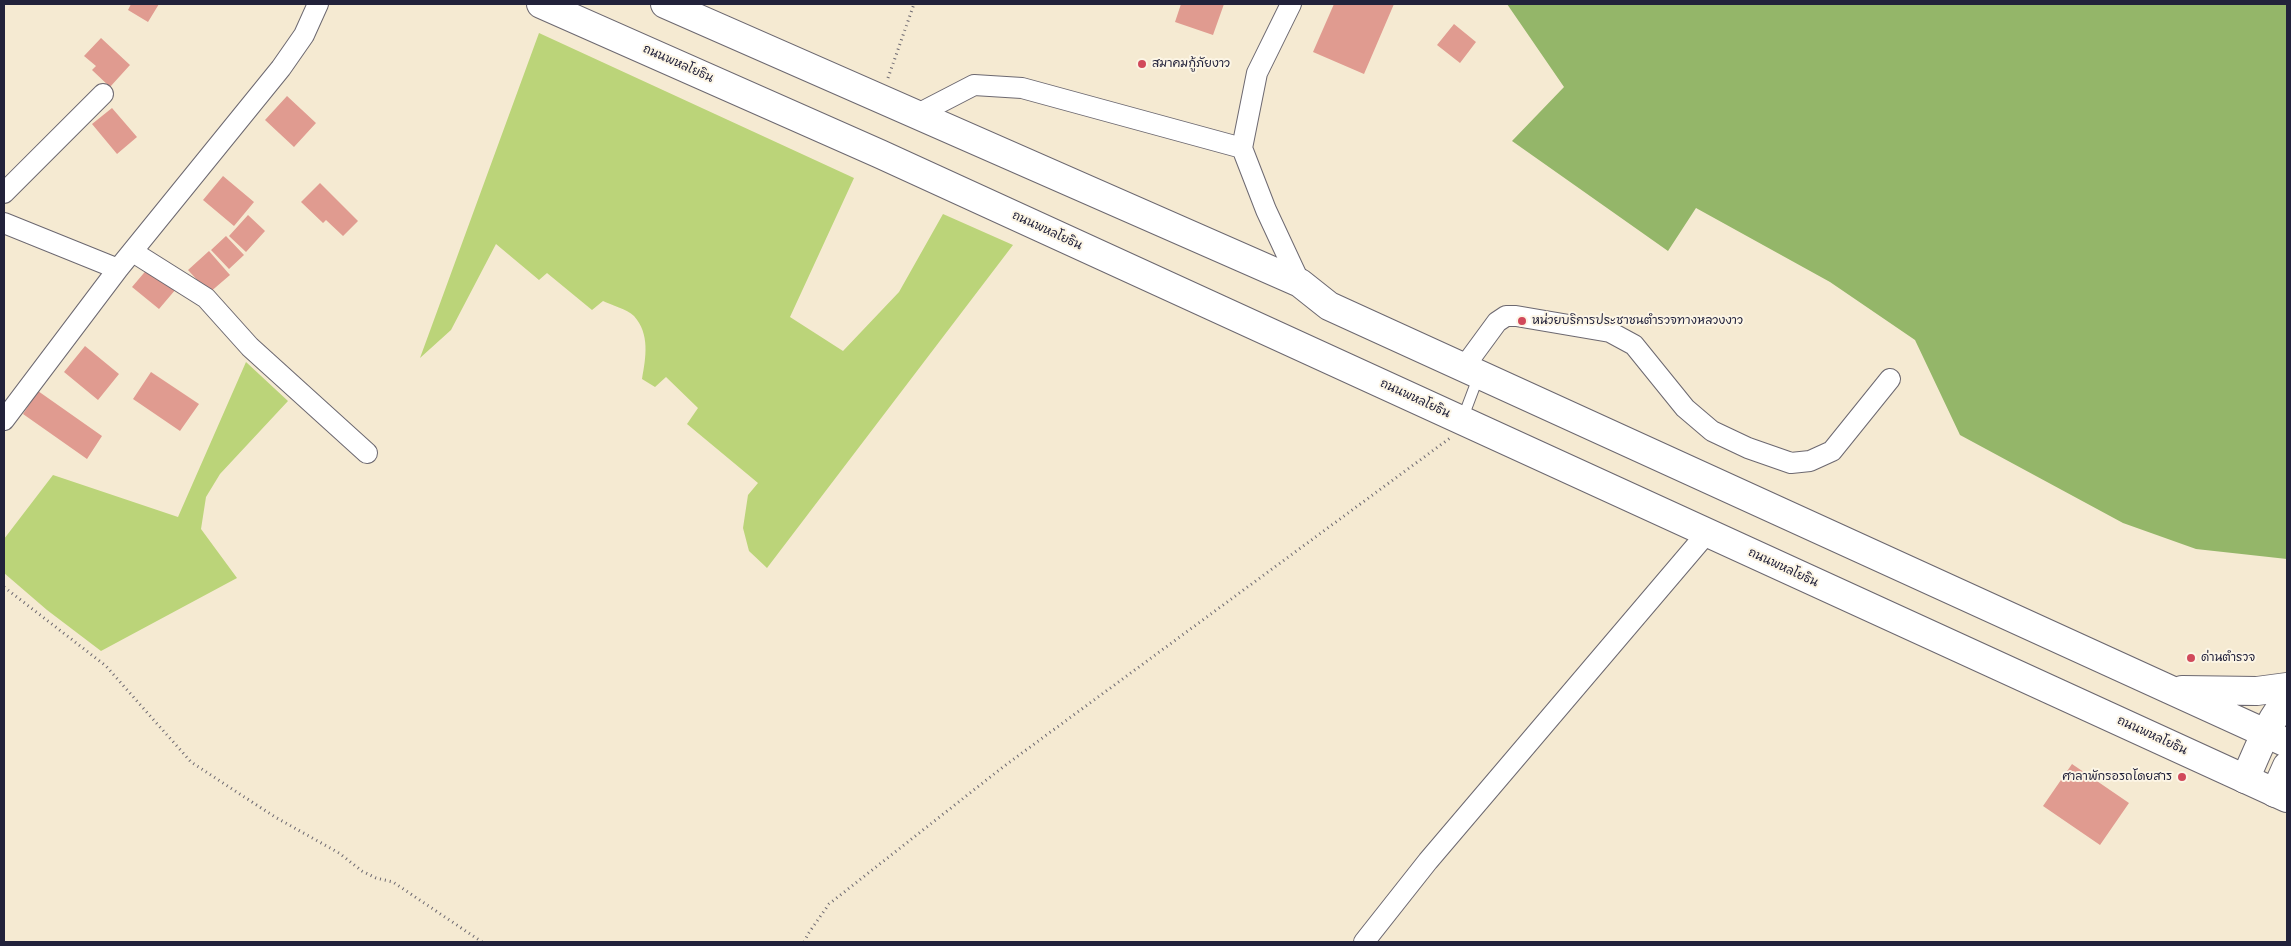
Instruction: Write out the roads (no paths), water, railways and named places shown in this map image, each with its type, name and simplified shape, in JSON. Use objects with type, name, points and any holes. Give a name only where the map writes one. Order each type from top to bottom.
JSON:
[{"type":"main road","name":"ถนนพหลโยธิน","points":[[541,4],[880,154],[2281,796]]},
{"type":"main road","points":[[665,4],[1300,283],[1329,306],[2277,738]]},
{"type":"main road","points":[[2171,690],[2257,691],[2287,687]]},
{"type":"main road","points":[[2246,779],[2277,738],[2282,706],[2287,701]]},
{"type":"main road","points":[[2281,796],[2287,766]]},
{"type":"street","points":[[4,420],[118,269],[281,68],[304,35],[318,4]]},
{"type":"street","points":[[1292,4],[1257,73],[1242,148],[1266,210],[1300,283]]},
{"type":"street","points":[[916,115],[974,85],[1022,88],[1242,148]]},
{"type":"street","points":[[4,193],[103,94]]},
{"type":"street","points":[[4,223],[118,269]]},
{"type":"street","points":[[132,252],[206,298],[250,347],[367,453]]},
{"type":"street","points":[[1472,371],[1497,322],[1506,316],[1516,316],[1610,332],[1634,345],[1685,408],[1712,431],[1748,448],[1791,463],[1810,462],[1832,451],[1890,379]]},
{"type":"street","points":[[1364,942],[1428,861],[1707,533]]},
{"type":"lane","points":[[1465,422],[1472,371]]},
{"type":"place","name":"สมาคมกู้ภัยงาว","points":[[1142,64]]},
{"type":"place","name":"หน่วยบริการประชาชนตำรวจทางหลวงงาว","points":[[1522,321]]},
{"type":"place","name":"ด่านตำรวจ","points":[[2191,658]]},
{"type":"place","name":"ศาลาพักรอรถโดยสาร","points":[[2182,777]]}]
